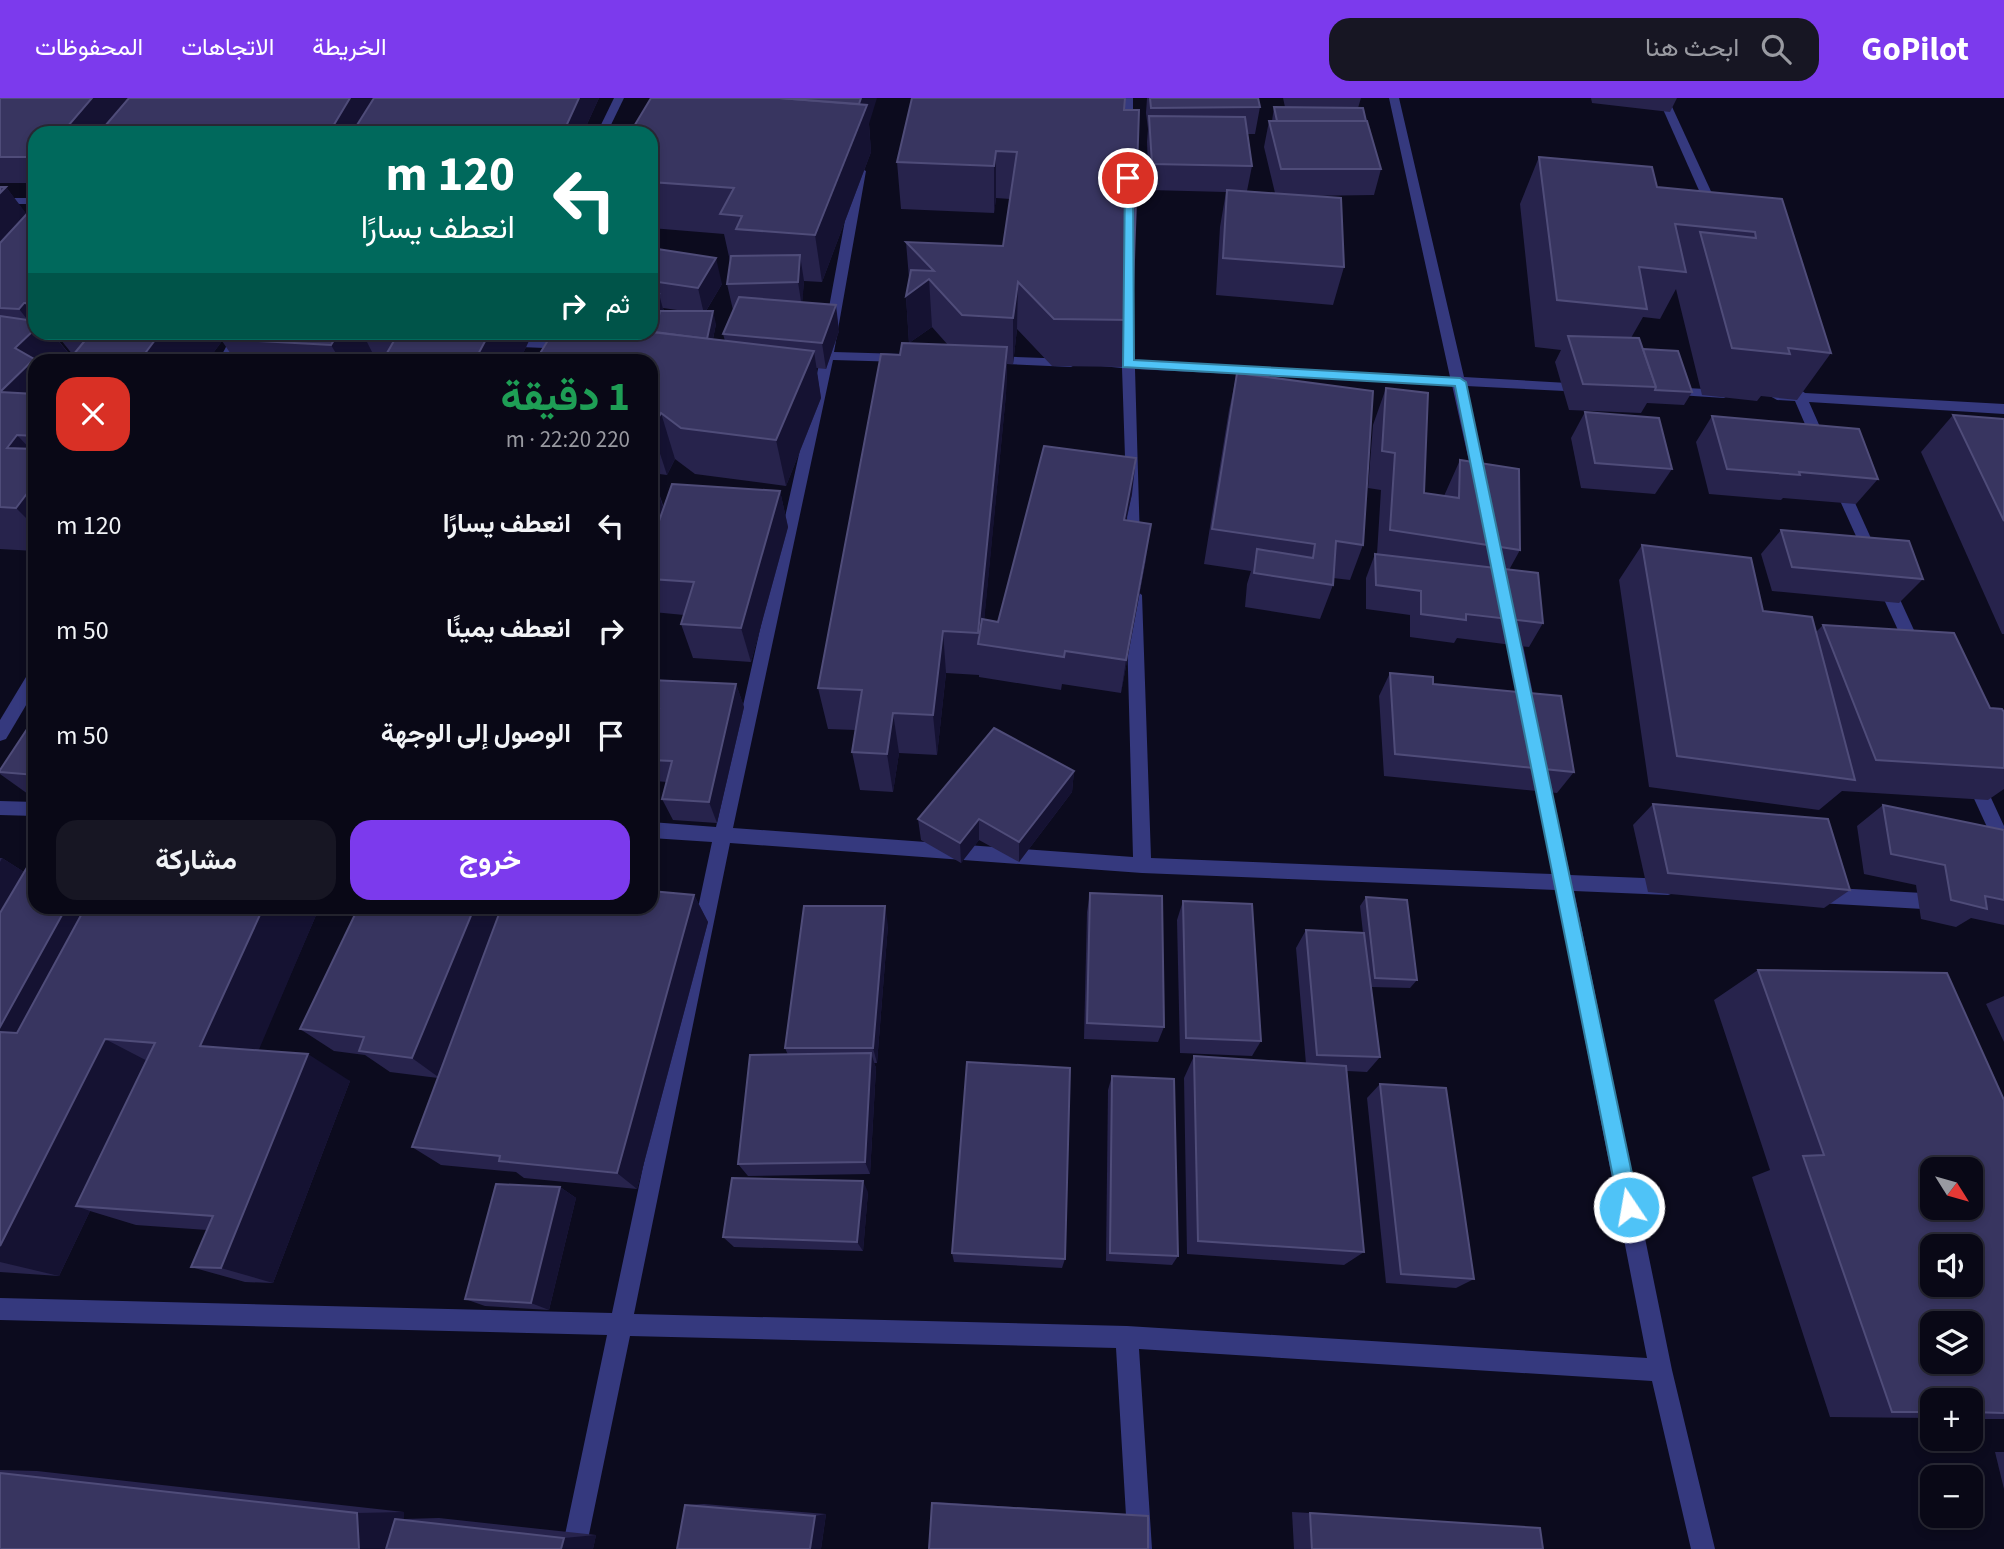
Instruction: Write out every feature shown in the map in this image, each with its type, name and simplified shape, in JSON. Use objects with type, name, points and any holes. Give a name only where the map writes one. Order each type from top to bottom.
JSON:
[{"type":"street","points":[[606,126],[619,98]]},
{"type":"street","points":[[1128,98],[1128,151]]},
{"type":"street","points":[[1395,98],[1485,503]]},
{"type":"street","points":[[1662,98],[1720,223]]},
{"type":"street","points":[[574,1549],[723,833],[827,356],[863,152]]},
{"type":"street","points":[[0,201],[28,201]]},
{"type":"street","points":[[1128,337],[1142,865]]},
{"type":"street","points":[[504,342],[585,346]]},
{"type":"street","points":[[800,355],[923,358]]},
{"type":"street","points":[[977,360],[1128,364],[1596,388]]},
{"type":"street","points":[[1650,390],[1732,394]]},
{"type":"street","points":[[1797,391],[1925,672]]},
{"type":"street","points":[[1759,396],[1797,391],[2004,408]]},
{"type":"street","points":[[1505,598],[1661,1370],[1703,1549]]},
{"type":"street","points":[[0,734],[28,688]]},
{"type":"street","points":[[1964,759],[2004,846]]},
{"type":"street","points":[[0,808],[28,809]]},
{"type":"street","points":[[658,830],[1142,865],[1687,888]]},
{"type":"street","points":[[1798,894],[1963,903]]},
{"type":"street","points":[[0,1308],[1127,1337],[1661,1370]]},
{"type":"street","points":[[1127,1337],[1140,1549]]},
{"type":"building","points":[[0,98],[92,98],[68,126],[28,126],[28,157],[0,157]]},
{"type":"building","points":[[129,98],[350,98],[333,126],[105,126]]},
{"type":"building","points":[[374,98],[579,98],[566,126],[356,126]]},
{"type":"building","points":[[651,98],[779,98],[867,105],[815,235],[736,229],[742,216],[720,214],[734,188],[658,183],[658,126],[634,126]]},
{"type":"building","points":[[779,98],[861,98],[859,104]]},
{"type":"building","points":[[912,98],[1125,98],[1124,110],[1139,110],[1132,320],[1054,319],[1018,282],[1013,318],[962,315],[929,279],[906,296],[911,270],[934,271],[906,242],[1003,246],[1017,152],[996,151],[994,166],[897,162]]},
{"type":"building","points":[[1150,98],[1258,98],[1260,107],[1151,108]]},
{"type":"building","points":[[1274,107],[1363,108],[1366,121],[1277,121]]},
{"type":"building","points":[[1149,116],[1245,117],[1252,166],[1152,164]]},
{"type":"building","points":[[1269,121],[1367,121],[1381,169],[1281,169]]},
{"type":"building","points":[[1539,157],[1652,167],[1657,187],[1782,199],[1831,353],[1788,348],[1790,354],[1732,348],[1700,232],[1756,238],[1755,232],[1675,224],[1686,272],[1639,267],[1647,309],[1557,300]]},
{"type":"building","points":[[1227,190],[1341,198],[1344,267],[1223,258]]},
{"type":"building","points":[[28,213],[28,303],[24,303],[19,309],[0,308],[0,243]]},
{"type":"building","points":[[658,249],[716,258],[698,288],[658,282]]},
{"type":"building","points":[[800,255],[798,282],[727,284],[731,256]]},
{"type":"building","points":[[739,297],[836,305],[822,343],[723,334]]},
{"type":"building","points":[[660,311],[713,311],[707,339],[658,332]]},
{"type":"building","points":[[0,316],[28,320],[28,336],[15,348],[28,356],[28,365],[0,392]]},
{"type":"building","points":[[658,333],[814,351],[776,440],[681,428],[661,413],[658,418],[658,354],[540,354],[548,340],[658,340]]},
{"type":"building","points":[[1568,336],[1639,338],[1656,387],[1583,384]]},
{"type":"building","points":[[85,340],[155,340],[144,354],[74,354]]},
{"type":"building","points":[[238,340],[334,340],[331,345]]},
{"type":"building","points":[[394,340],[486,340],[478,354],[386,354]]},
{"type":"building","points":[[902,343],[1007,347],[978,633],[943,631],[933,715],[893,713],[887,754],[852,752],[862,690],[818,688],[881,354],[900,355]]},
{"type":"building","points":[[1643,349],[1678,351],[1692,392],[1655,390]]},
{"type":"building","points":[[1237,373],[1373,391],[1363,545],[1336,541],[1333,585],[1254,573],[1257,549],[1313,558],[1315,544],[1212,529]]},
{"type":"building","points":[[1386,388],[1428,393],[1424,493],[1459,498],[1460,460],[1519,469],[1520,550],[1390,530],[1395,453],[1382,451]]},
{"type":"building","points":[[0,392],[28,394],[28,436],[17,435],[7,448],[28,449],[28,492],[16,508],[0,507]]},
{"type":"building","points":[[1585,412],[1659,418],[1672,469],[1595,463]]},
{"type":"building","points":[[1953,415],[2004,419],[2004,521]]},
{"type":"building","points":[[1712,416],[1859,429],[1878,479],[1727,469]]},
{"type":"building","points":[[1044,446],[1136,458],[1124,520],[1151,524],[1126,660],[1065,651],[1064,657],[978,644],[982,619],[998,622]]},
{"type":"building","points":[[672,484],[780,491],[741,628],[681,624],[694,582],[658,579],[658,524]]},
{"type":"building","points":[[1781,530],[1909,541],[1923,579],[1792,567]]},
{"type":"building","points":[[1642,545],[1751,558],[1763,611],[1812,617],[1855,780],[1677,756]]},
{"type":"building","points":[[1375,554],[1538,573],[1543,623],[1466,614],[1466,620],[1421,614],[1421,591],[1376,585]]},
{"type":"building","points":[[1823,625],[1954,633],[1990,708],[2002,709],[2004,712],[2004,768],[1876,760]]},
{"type":"building","points":[[1390,673],[1433,677],[1433,684],[1561,696],[1574,772],[1395,754]]},
{"type":"building","points":[[658,680],[736,684],[709,802],[662,799],[672,761],[658,760]]},
{"type":"building","points":[[28,728],[28,774],[0,770]]},
{"type":"building","points":[[994,728],[1074,771],[1019,842],[979,819],[960,843],[918,819]]},
{"type":"building","points":[[1653,804],[1828,819],[1850,890],[1668,873]]},
{"type":"building","points":[[1883,805],[2004,830],[2004,900],[1985,896],[1987,909],[1951,900],[1945,865],[1891,854]]},
{"type":"building","points":[[28,866],[28,914],[63,914],[0,1027],[0,913]]},
{"type":"building","points":[[658,892],[694,895],[617,1173],[499,1161],[500,1156],[412,1147],[499,914],[658,914]]},
{"type":"building","points":[[1090,893],[1162,896],[1164,1027],[1087,1023]]},
{"type":"building","points":[[1366,897],[1407,900],[1417,980],[1375,978]]},
{"type":"building","points":[[1183,901],[1252,904],[1261,1041],[1186,1038]]},
{"type":"building","points":[[804,906],[885,906],[873,1048],[785,1048]]},
{"type":"building","points":[[82,914],[260,914],[200,1046],[308,1054],[221,1268],[191,1267],[213,1216],[76,1206],[155,1043],[105,1039],[0,1246],[0,1032],[17,1033]]},
{"type":"building","points":[[355,914],[472,914],[412,1058],[359,1051],[364,1037],[300,1029]]},
{"type":"building","points":[[1306,930],[1364,933],[1380,1057],[1317,1055]]},
{"type":"building","points":[[1758,970],[1947,973],[2004,1100],[2004,1413],[1983,1412],[1983,1388],[1920,1388],[1920,1412],[1892,1412],[1803,1156],[1824,1155]]},
{"type":"building","points":[[871,1053],[865,1162],[738,1164],[750,1055]]},
{"type":"building","points":[[1194,1056],[1346,1066],[1364,1252],[1198,1241]]},
{"type":"building","points":[[967,1062],[1070,1068],[1065,1259],[952,1253]]},
{"type":"building","points":[[1112,1076],[1174,1079],[1178,1256],[1110,1253]]},
{"type":"building","points":[[1380,1084],[1446,1088],[1474,1279],[1401,1274]]},
{"type":"building","points":[[732,1178],[863,1181],[857,1242],[723,1237]]},
{"type":"building","points":[[496,1184],[560,1187],[531,1303],[465,1299]]},
{"type":"building","points":[[0,1473],[357,1513],[359,1549],[0,1549]]},
{"type":"building","points":[[932,1503],[1148,1516],[1148,1549],[929,1549]]},
{"type":"building","points":[[685,1505],[815,1516],[810,1549],[677,1549]]},
{"type":"building","points":[[1310,1513],[1540,1528],[1543,1549],[1312,1549]]},
{"type":"building","points":[[395,1519],[564,1538],[561,1549],[386,1549]]},
{"type":"route","points":[[1128,178],[1128,364],[1460,382],[1629,1207]]}]
